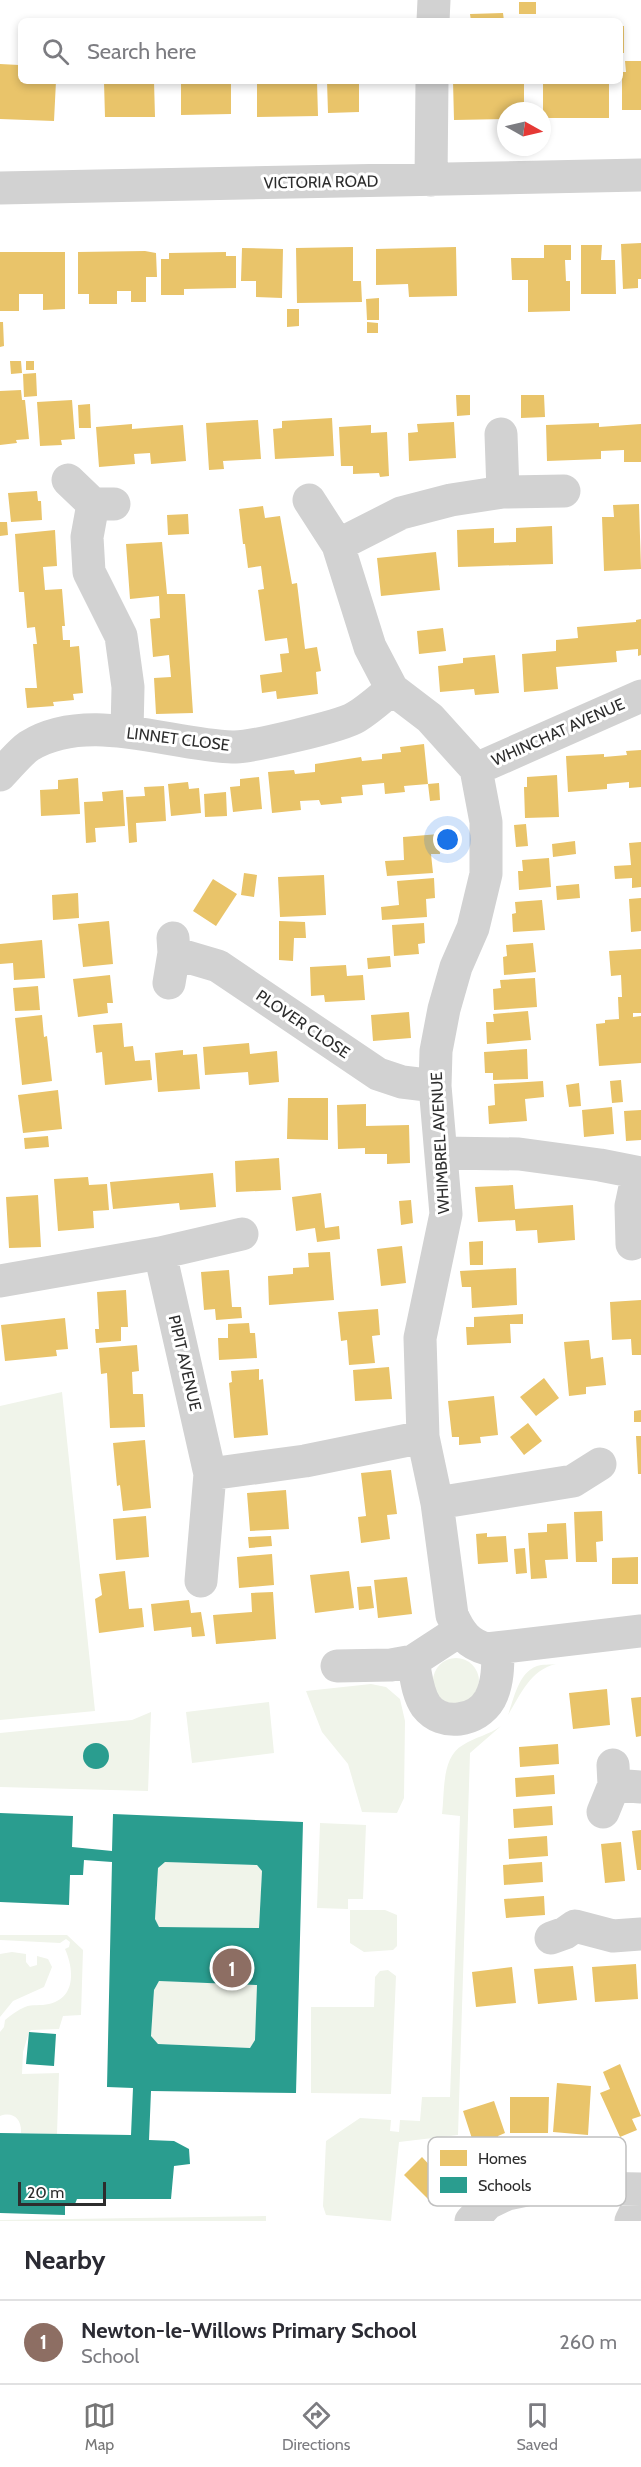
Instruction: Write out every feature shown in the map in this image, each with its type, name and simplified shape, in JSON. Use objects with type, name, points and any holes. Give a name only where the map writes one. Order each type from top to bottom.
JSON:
[{"type":"street","points":[[433,18],[434,0]]},
{"type":"street","points":[[431,180],[432,84]]},
{"type":"street","name":"VICTORIA ROAD","points":[[0,188],[641,175]]},
{"type":"street","points":[[501,434],[503,492]]},
{"type":"street","points":[[68,480],[103,504],[87,537],[88,572],[121,636],[128,687],[127,732]]},
{"type":"street","points":[[338,545],[401,513],[450,500],[503,492],[564,491]]},
{"type":"street","points":[[309,500],[338,545],[370,647],[392,689],[430,718],[476,769]]},
{"type":"street","name":"LINNET CLOSE","points":[[0,775],[29,747],[59,734],[83,730],[127,732],[234,748],[281,739],[354,718],[392,689]]},
{"type":"street","name":"WHINCHAT AVENUE","points":[[476,769],[641,696]]},
{"type":"street","name":"WHIMBREL AVENUE","points":[[475,1640],[452,1616],[437,1503],[423,1437],[420,1338],[446,1214],[435,1086],[436,1051],[444,1009],[456,967],[473,928],[486,874],[486,822],[476,769]]},
{"type":"street","name":"PLOVER CLOSE","points":[[172,958],[218,966],[378,1074],[402,1082],[435,1086]]},
{"type":"street","points":[[441,1153],[519,1154],[640,1173],[631,1206],[632,1244]]},
{"type":"street","points":[[0,1281],[160,1253],[242,1234]]},
{"type":"street","name":"PIPIT AVENUE","points":[[160,1253],[210,1474],[201,1581]]},
{"type":"street","points":[[210,1474],[305,1461],[423,1437]]},
{"type":"street","points":[[437,1503],[573,1481],[604,1464]]},
{"type":"street","points":[[337,1666],[391,1665],[413,1661],[475,1640],[641,1631]]},
{"type":"street","points":[[413,1661],[420,1694],[426,1706],[443,1718],[460,1719],[473,1716],[490,1699],[495,1688],[498,1665],[475,1640]]},
{"type":"street","points":[[568,1924],[613,1936],[641,1934]]},
{"type":"street","points":[[626,2189],[641,2189]]},
{"type":"street","points":[[631,2221],[641,2201]]},
{"type":"street","points":[[471,2221],[485,2206]]},
{"type":"shaded area","points":[[62,1392],[95,1711],[0,1720],[0,1406]]},
{"type":"shaded area","points":[[456,1658],[472,1665],[479,1681],[472,1697],[456,1704],[440,1697],[433,1681],[440,1665]]},
{"type":"shaded area","points":[[556,1664],[547,1667],[533,1677],[508,1715],[525,1674],[537,1666]]},
{"type":"shaded area","points":[[371,1684],[386,1687],[400,1699],[405,1721],[404,1798],[397,1813],[362,1812],[348,1764],[322,1732],[306,1691]]},
{"type":"shaded area","points":[[269,1702],[274,1753],[192,1763],[186,1712]]},
{"type":"shaded area","points":[[151,1712],[148,1791],[0,1787],[0,1733],[132,1720]]},
{"type":"shaded area","points":[[501,1726],[470,1753],[458,2135],[399,2142],[391,2221],[326,2215],[323,2206],[326,2141],[360,2118],[391,2120],[390,2131],[399,2132],[400,2120],[420,2121],[422,2097],[450,2097],[460,1816],[442,1814],[445,1776],[447,1766],[456,1751],[468,1742]]},
{"type":"shaded area","points":[[320,1823],[366,1825],[363,1899],[348,1899],[348,1909],[317,1908]]},
{"type":"shaded area","points":[[165,1862],[257,1865],[262,1871],[259,1928],[159,1927],[155,1919],[158,1868]]},
{"type":"shaded area","points":[[350,1910],[385,1910],[397,1915],[397,1946],[393,1950],[364,1952],[350,1943]]},
{"type":"shaded area","points":[[0,1935],[67,1935],[83,1950],[81,2015],[63,2016],[59,2029],[31,2030],[23,2052],[22,2074],[59,2073],[57,2134],[21,2133],[16,2117],[13,2115],[0,2116],[0,2032],[5,2020],[20,2010],[28,2006],[49,2004],[64,1996],[71,1974],[65,1949],[69,1947],[70,1942],[66,1939],[60,1943],[0,1940]]},
{"type":"shaded area","points":[[12,1952],[26,1954],[26,1962],[30,1967],[37,1965],[37,1956],[48,1959],[52,1967],[44,1987],[13,2001],[0,2017],[0,1954]]},
{"type":"shaded area","points":[[388,1970],[396,1976],[391,2094],[311,2093],[311,2007],[374,2007],[375,1977],[380,1971]]},
{"type":"shaded area","points":[[159,1981],[257,1985],[255,2040],[250,2048],[158,2044],[151,2036],[154,1990]]},
{"type":"shaded area","points":[[266,2216],[266,2221],[0,2221],[0,2220]]},
{"type":"building: Homes","points":[[519,2],[536,2],[536,14],[519,14]]},
{"type":"building: Homes","points":[[503,13],[504,18],[471,18],[470,14]]},
{"type":"building: Homes","points":[[623,26],[624,26],[623,53]]},
{"type":"building: Homes","points":[[625,61],[641,61],[641,110],[622,110],[623,72],[626,72]]},
{"type":"building: Homes","points":[[0,64],[18,65],[18,84],[56,84],[54,121],[0,119]]},
{"type":"building: Homes","points":[[104,84],[154,84],[155,117],[105,117]]},
{"type":"building: Homes","points":[[181,84],[231,84],[231,114],[181,115]]},
{"type":"building: Homes","points":[[257,84],[317,84],[318,116],[257,117]]},
{"type":"building: Homes","points":[[327,84],[359,84],[359,112],[328,113]]},
{"type":"building: Homes","points":[[453,84],[524,84],[524,102],[497,102],[497,119],[454,120]]},
{"type":"building: Homes","points":[[543,84],[609,84],[609,118],[551,118],[551,102],[543,102]]},
{"type":"building: Homes","points":[[641,243],[641,279],[638,279],[638,288],[623,289],[621,244]]},
{"type":"building: Homes","points":[[544,245],[571,245],[571,260],[565,260],[566,281],[570,281],[570,311],[528,312],[528,280],[512,280],[511,258],[544,258]]},
{"type":"building: Homes","points":[[581,245],[602,245],[601,260],[615,260],[616,294],[581,294]]},
{"type":"building: Homes","points":[[353,247],[353,281],[361,281],[362,302],[297,303],[296,248]]},
{"type":"building: Homes","points":[[456,247],[457,296],[409,297],[408,284],[376,285],[376,249]]},
{"type":"building: Homes","points":[[242,248],[283,249],[282,298],[256,297],[256,281],[241,281]]},
{"type":"building: Homes","points":[[145,251],[156,253],[157,277],[146,277],[146,302],[131,302],[131,291],[117,291],[117,304],[89,304],[89,294],[78,294],[78,252]]},
{"type":"building: Homes","points":[[0,252],[65,252],[65,309],[43,310],[43,294],[19,294],[19,311],[0,311]]},
{"type":"building: Homes","points":[[226,252],[226,256],[236,256],[236,288],[184,289],[184,295],[161,295],[161,259],[169,259],[169,253]]},
{"type":"building: Homes","points":[[379,298],[379,320],[367,320],[366,299]]},
{"type":"building: Homes","points":[[287,309],[299,309],[299,326],[287,327]]},
{"type":"building: Homes","points":[[0,322],[3,322],[4,346],[0,347]]},
{"type":"building: Homes","points":[[367,322],[378,323],[378,333],[367,333]]},
{"type":"building: Homes","points":[[10,361],[21,361],[22,373],[11,374]]},
{"type":"building: Homes","points":[[26,361],[34,361],[34,370],[26,370]]},
{"type":"building: Homes","points":[[36,373],[37,396],[24,397],[23,374]]},
{"type":"building: Homes","points":[[21,390],[22,400],[25,400],[29,439],[0,445],[0,391]]},
{"type":"building: Homes","points":[[456,395],[470,395],[470,415],[457,416]]},
{"type":"building: Homes","points":[[521,395],[544,395],[545,417],[521,418]]},
{"type":"building: Homes","points":[[72,400],[75,439],[61,440],[62,445],[40,446],[37,402]]},
{"type":"building: Homes","points":[[90,404],[91,428],[79,428],[78,405]]},
{"type":"building: Homes","points":[[332,418],[334,456],[275,459],[273,429],[282,428],[282,421]]},
{"type":"building: Homes","points":[[258,420],[261,459],[223,461],[224,469],[209,470],[206,423]]},
{"type":"building: Homes","points":[[454,422],[456,458],[409,461],[408,433],[418,432],[417,424]]},
{"type":"building: Homes","points":[[599,423],[599,427],[641,424],[641,462],[624,462],[624,450],[601,451],[601,459],[547,461],[546,425]]},
{"type":"building: Homes","points":[[132,424],[132,429],[183,425],[186,461],[151,464],[150,453],[134,454],[135,464],[99,467],[96,427]]},
{"type":"building: Homes","points":[[371,425],[371,433],[387,432],[389,476],[380,477],[379,473],[353,474],[353,466],[341,466],[339,427]]},
{"type":"building: Homes","points":[[37,491],[38,501],[41,501],[42,520],[11,522],[8,493]]},
{"type":"building: Homes","points":[[639,504],[641,569],[604,571],[602,517],[614,517],[613,505]]},
{"type":"building: Homes","points":[[263,506],[265,518],[280,516],[292,584],[297,583],[305,649],[317,647],[321,671],[316,672],[318,694],[277,699],[276,691],[262,693],[260,675],[282,672],[280,654],[289,653],[287,638],[265,641],[258,590],[264,589],[261,566],[248,568],[245,544],[243,544],[239,509]]},
{"type":"building: Homes","points":[[188,514],[189,534],[168,535],[167,515]]},
{"type":"building: Homes","points":[[0,522],[7,522],[8,535],[0,536]]},
{"type":"building: Homes","points":[[552,526],[553,564],[458,567],[457,530],[494,528],[494,543],[516,542],[516,528]]},
{"type":"building: Homes","points":[[55,530],[57,566],[43,567],[45,590],[62,589],[65,626],[62,626],[63,640],[70,640],[70,647],[79,646],[83,693],[73,694],[74,700],[53,702],[54,706],[27,708],[25,688],[37,688],[33,644],[37,644],[35,627],[27,628],[24,592],[19,592],[15,534]]},
{"type":"building: Homes","points":[[162,542],[167,594],[185,594],[193,713],[156,714],[154,678],[171,677],[169,655],[153,657],[150,619],[160,618],[159,596],[130,599],[126,544]]},
{"type":"building: Homes","points":[[436,552],[440,590],[381,596],[377,558]]},
{"type":"building: Homes","points":[[641,619],[641,655],[638,656],[638,649],[616,651],[617,662],[556,667],[558,689],[524,692],[522,654],[556,651],[556,640],[578,638],[577,627],[636,622]]},
{"type":"building: Homes","points":[[443,628],[446,651],[419,654],[417,631]]},
{"type":"building: Homes","points":[[495,655],[499,693],[475,695],[474,689],[440,692],[438,666],[463,663],[463,658]]},
{"type":"building: Homes","points":[[424,744],[428,784],[404,786],[405,792],[385,794],[384,783],[362,785],[363,795],[341,797],[342,803],[321,805],[319,800],[300,801],[301,810],[272,813],[268,772],[294,770],[295,774],[315,772],[315,764],[361,757],[362,761],[382,759],[382,754],[401,752],[400,747]]},
{"type":"building: Homes","points":[[641,750],[641,787],[629,788],[629,782],[607,784],[607,789],[568,792],[566,756],[604,754],[604,757],[627,755],[626,751]]},
{"type":"building: Homes","points":[[557,775],[559,817],[525,818],[524,787],[527,787],[527,777]]},
{"type":"building: Homes","points":[[259,777],[262,809],[233,812],[230,787],[240,786],[240,779]]},
{"type":"building: Homes","points":[[78,778],[80,814],[41,816],[40,790],[58,789],[58,780]]},
{"type":"building: Homes","points":[[188,782],[189,789],[199,788],[201,813],[171,816],[168,784]]},
{"type":"building: Homes","points":[[439,783],[440,800],[430,801],[428,784]]},
{"type":"building: Homes","points":[[164,786],[166,821],[136,823],[137,842],[129,843],[126,797],[145,796],[144,787]]},
{"type":"building: Homes","points":[[123,790],[125,826],[95,828],[96,842],[86,843],[84,802],[103,801],[102,792]]},
{"type":"building: Homes","points":[[226,792],[227,816],[205,817],[204,794]]},
{"type":"building: Homes","points":[[526,824],[528,846],[516,847],[514,825]]},
{"type":"building: Homes","points":[[439,834],[440,854],[431,854],[433,873],[387,876],[385,861],[404,860],[403,837]]},
{"type":"building: Homes","points":[[575,841],[576,854],[553,857],[552,844]]},
{"type":"building: Homes","points":[[641,842],[641,887],[632,888],[632,878],[615,879],[614,866],[631,865],[629,843]]},
{"type":"building: Homes","points":[[549,858],[551,887],[519,890],[518,871],[523,871],[522,860]]},
{"type":"building: Homes","points":[[244,873],[257,875],[254,897],[241,895]]},
{"type":"building: Homes","points":[[324,875],[326,915],[280,917],[278,877]]},
{"type":"building: Homes","points":[[434,878],[435,898],[426,899],[427,917],[382,920],[381,907],[399,905],[397,881]]},
{"type":"building: Homes","points":[[213,879],[237,894],[216,926],[193,911]]},
{"type":"building: Homes","points":[[579,884],[580,898],[557,900],[556,886]]},
{"type":"building: Homes","points":[[78,893],[79,918],[53,920],[52,895]]},
{"type":"building: Homes","points":[[641,898],[641,931],[631,932],[629,899]]},
{"type":"building: Homes","points":[[542,900],[545,930],[513,932],[512,914],[516,913],[515,902]]},
{"type":"building: Homes","points":[[109,921],[113,964],[83,967],[78,924]]},
{"type":"building: Homes","points":[[279,921],[305,922],[306,938],[294,938],[293,961],[279,960]]},
{"type":"building: Homes","points":[[424,923],[425,943],[418,944],[419,954],[394,956],[392,925]]},
{"type":"building: Homes","points":[[42,940],[45,978],[14,980],[13,963],[0,964],[0,944]]},
{"type":"building: Homes","points":[[533,943],[536,972],[504,975],[503,957],[507,956],[506,945]]},
{"type":"building: Homes","points":[[641,949],[641,1013],[633,1013],[633,1017],[641,1016],[641,1063],[599,1066],[596,1024],[605,1023],[605,1020],[619,1019],[618,997],[622,997],[621,975],[611,976],[609,951]]},
{"type":"building: Homes","points":[[390,956],[391,967],[368,969],[367,958]]},
{"type":"building: Homes","points":[[346,965],[347,976],[363,975],[365,1000],[325,1002],[324,995],[311,996],[310,967]]},
{"type":"building: Homes","points":[[110,975],[113,1003],[107,1003],[108,1013],[78,1017],[73,979]]},
{"type":"building: Homes","points":[[535,978],[537,1007],[494,1010],[493,989],[501,988],[500,980]]},
{"type":"building: Homes","points":[[38,986],[40,1010],[15,1011],[13,988]]},
{"type":"building: Homes","points":[[528,1011],[531,1040],[487,1044],[486,1022],[494,1022],[493,1014]]},
{"type":"building: Homes","points":[[409,1012],[411,1038],[373,1041],[371,1015]]},
{"type":"building: Homes","points":[[42,1015],[52,1081],[22,1085],[15,1018]]},
{"type":"building: Homes","points":[[122,1023],[124,1047],[133,1046],[135,1061],[150,1060],[152,1080],[105,1085],[102,1052],[96,1053],[93,1025]]},
{"type":"building: Homes","points":[[249,1043],[250,1054],[277,1051],[279,1082],[249,1085],[248,1072],[205,1075],[203,1047]]},
{"type":"building: Homes","points":[[527,1049],[528,1079],[493,1080],[493,1073],[485,1073],[484,1052]]},
{"type":"building: Homes","points":[[183,1050],[183,1055],[197,1054],[200,1089],[158,1092],[155,1053]]},
{"type":"building: Homes","points":[[621,1080],[623,1102],[612,1103],[610,1081]]},
{"type":"building: Homes","points":[[543,1081],[544,1097],[525,1099],[527,1121],[489,1124],[488,1106],[495,1105],[494,1084]]},
{"type":"building: Homes","points":[[579,1083],[581,1106],[569,1107],[566,1085]]},
{"type":"building: Homes","points":[[58,1090],[62,1129],[23,1133],[18,1095]]},
{"type":"building: Homes","points":[[288,1098],[328,1098],[328,1140],[287,1139]]},
{"type":"building: Homes","points":[[366,1104],[366,1126],[409,1125],[410,1163],[387,1164],[387,1154],[365,1154],[365,1148],[338,1149],[337,1105]]},
{"type":"building: Homes","points":[[612,1107],[614,1134],[584,1137],[582,1110]]},
{"type":"building: Homes","points":[[641,1110],[641,1140],[626,1141],[624,1111]]},
{"type":"building: Homes","points":[[48,1136],[49,1147],[25,1149],[24,1138]]},
{"type":"building: Homes","points":[[279,1158],[281,1190],[236,1192],[235,1161]]},
{"type":"building: Homes","points":[[213,1173],[216,1207],[180,1210],[179,1203],[113,1209],[110,1182]]},
{"type":"building: Homes","points":[[88,1177],[89,1185],[107,1184],[109,1210],[93,1211],[94,1228],[58,1231],[54,1179]]},
{"type":"building: Homes","points":[[513,1185],[515,1209],[573,1205],[575,1240],[538,1243],[537,1230],[516,1231],[515,1220],[478,1222],[475,1187]]},
{"type":"building: Homes","points":[[321,1193],[325,1228],[339,1226],[340,1239],[317,1242],[315,1228],[296,1231],[292,1197]]},
{"type":"building: Homes","points":[[38,1195],[41,1247],[9,1248],[6,1197]]},
{"type":"building: Homes","points":[[411,1200],[413,1223],[401,1225],[399,1201]]},
{"type":"building: Homes","points":[[483,1241],[483,1265],[470,1265],[469,1242]]},
{"type":"building: Homes","points":[[402,1246],[406,1283],[381,1286],[377,1249]]},
{"type":"building: Homes","points":[[330,1252],[334,1300],[269,1305],[268,1276],[293,1274],[293,1268],[309,1267],[308,1253]]},
{"type":"building: Homes","points":[[516,1268],[517,1305],[472,1308],[471,1287],[462,1287],[460,1271]]},
{"type":"building: Homes","points":[[229,1270],[232,1307],[241,1307],[242,1318],[216,1320],[215,1309],[204,1310],[201,1272]]},
{"type":"building: Homes","points":[[126,1290],[128,1327],[121,1327],[121,1341],[96,1343],[95,1329],[99,1329],[97,1292]]},
{"type":"building: Homes","points":[[641,1300],[641,1355],[632,1355],[631,1339],[612,1340],[610,1302]]},
{"type":"building: Homes","points":[[378,1309],[380,1335],[372,1336],[375,1363],[349,1365],[347,1340],[341,1341],[338,1312]]},
{"type":"building: Homes","points":[[523,1314],[523,1324],[510,1324],[511,1343],[467,1345],[466,1327],[474,1327],[474,1317]]},
{"type":"building: Homes","points":[[65,1318],[68,1349],[56,1350],[57,1356],[5,1361],[1,1325]]},
{"type":"building: Homes","points":[[249,1323],[250,1333],[255,1333],[257,1358],[219,1360],[218,1338],[228,1338],[228,1324]]},
{"type":"building: Homes","points":[[589,1340],[591,1359],[603,1357],[606,1385],[586,1387],[586,1394],[569,1396],[564,1342]]},
{"type":"building: Homes","points":[[137,1345],[139,1371],[132,1372],[133,1394],[143,1394],[145,1427],[110,1428],[107,1373],[101,1374],[99,1348]]},
{"type":"building: Homes","points":[[389,1367],[392,1399],[355,1401],[353,1370]]},
{"type":"building: Homes","points":[[259,1369],[259,1380],[263,1379],[268,1435],[234,1438],[229,1383],[232,1382],[231,1371]]},
{"type":"building: Homes","points":[[544,1378],[559,1398],[536,1416],[520,1397]]},
{"type":"building: Homes","points":[[494,1396],[498,1435],[480,1437],[481,1443],[459,1445],[459,1437],[452,1437],[448,1401]]},
{"type":"building: Homes","points":[[641,1410],[641,1422],[634,1422],[634,1411]]},
{"type":"building: Homes","points":[[528,1423],[542,1441],[524,1455],[510,1437]]},
{"type":"building: Homes","points":[[636,1436],[641,1436],[641,1474],[638,1474]]},
{"type":"building: Homes","points":[[145,1440],[151,1508],[123,1511],[120,1485],[117,1486],[113,1443]]},
{"type":"building: Homes","points":[[391,1470],[397,1514],[387,1515],[390,1539],[361,1543],[358,1517],[366,1516],[361,1473]]},
{"type":"building: Homes","points":[[286,1490],[289,1529],[250,1531],[247,1493]]},
{"type":"building: Homes","points":[[602,1511],[603,1541],[596,1542],[597,1562],[576,1562],[574,1512]]},
{"type":"building: Homes","points":[[146,1516],[149,1557],[116,1560],[113,1519]]},
{"type":"building: Homes","points":[[566,1523],[568,1559],[545,1560],[547,1578],[531,1579],[528,1533],[547,1532],[547,1524]]},
{"type":"building: Homes","points":[[487,1533],[487,1537],[506,1536],[508,1562],[478,1564],[476,1534]]},
{"type":"building: Homes","points":[[271,1536],[272,1546],[249,1548],[248,1537]]},
{"type":"building: Homes","points":[[525,1548],[527,1573],[516,1574],[514,1549]]},
{"type":"building: Homes","points":[[272,1554],[274,1585],[239,1588],[237,1557]]},
{"type":"building: Homes","points":[[638,1557],[638,1584],[612,1584],[612,1558]]},
{"type":"building: Homes","points":[[125,1571],[129,1609],[142,1608],[144,1627],[99,1633],[95,1599],[102,1595],[99,1574]]},
{"type":"building: Homes","points":[[349,1571],[354,1608],[315,1613],[310,1575]]},
{"type":"building: Homes","points":[[407,1577],[412,1614],[378,1618],[374,1580]]},
{"type":"building: Homes","points":[[371,1586],[374,1608],[359,1610],[357,1587]]},
{"type":"building: Homes","points":[[273,1592],[276,1639],[216,1644],[213,1615],[252,1612],[251,1593]]},
{"type":"building: Homes","points":[[189,1600],[191,1613],[201,1612],[205,1636],[192,1637],[191,1627],[154,1631],[151,1604]]},
{"type":"building: Homes","points":[[607,1689],[610,1725],[573,1729],[569,1693]]},
{"type":"building: Homes","points":[[641,1697],[641,1736],[636,1737],[631,1698]]},
{"type":"building: Homes","points":[[558,1744],[559,1764],[520,1767],[519,1747]]},
{"type":"building: Homes","points":[[554,1775],[555,1794],[516,1797],[515,1778]]},
{"type":"building: Homes","points":[[552,1806],[553,1825],[514,1828],[513,1809]]},
{"type":"building: Homes","points":[[641,1830],[641,1870],[637,1870],[632,1831]]},
{"type":"building: Homes","points":[[547,1836],[548,1856],[509,1859],[508,1839]]},
{"type":"building: Homes","points":[[621,1842],[625,1881],[605,1883],[601,1844]]},
{"type":"building: Homes","points":[[542,1862],[543,1882],[504,1885],[503,1865]]},
{"type":"building: Homes","points":[[544,1896],[545,1915],[506,1918],[504,1899]]},
{"type":"building: Homes","points":[[636,1964],[638,1999],[595,2002],[592,1967]]},
{"type":"building: Homes","points":[[573,1966],[577,2000],[538,2004],[534,1969]]},
{"type":"building: Homes","points":[[512,1967],[516,2003],[476,2007],[472,1972]]},
{"type":"building: Homes","points":[[620,2064],[641,2116],[632,2119],[637,2130],[620,2137],[600,2093],[610,2089],[603,2072]]},
{"type":"building: Homes","points":[[557,2083],[591,2086],[588,2135],[553,2132]]},
{"type":"building: Homes","points":[[510,2097],[549,2097],[548,2133],[510,2133]]},
{"type":"building: Homes","points":[[494,2101],[505,2133],[498,2137],[471,2137],[463,2111]]},
{"type":"building: Homes","points":[[422,2157],[428,2163],[428,2199],[404,2175]]},
{"type":"building: Schools","points":[[96,1743],[105,1747],[109,1756],[105,1765],[96,1769],[87,1765],[83,1756],[87,1747]]},
{"type":"building: Schools","points":[[0,1813],[73,1816],[72,1847],[112,1851],[113,1814],[303,1822],[296,2093],[151,2091],[149,2140],[174,2141],[189,2149],[190,2164],[174,2166],[171,2199],[77,2199],[75,2204],[65,2205],[65,2215],[0,2213],[0,2133],[131,2135],[133,2088],[107,2087],[112,1862],[84,1860],[83,1875],[70,1875],[69,1905],[0,1902]],"holes":[[[165,1862],[257,1865],[262,1871],[259,1928],[159,1927],[155,1919],[158,1868]],[[159,1981],[257,1985],[255,2040],[250,2048],[158,2044],[151,2036],[154,1990]]]},
{"type":"building: Schools","points":[[29,2032],[56,2034],[54,2066],[26,2064]]},
{"type":"place","name":"Newton-le-Willows Primary School","points":[[232,1968]]}]
